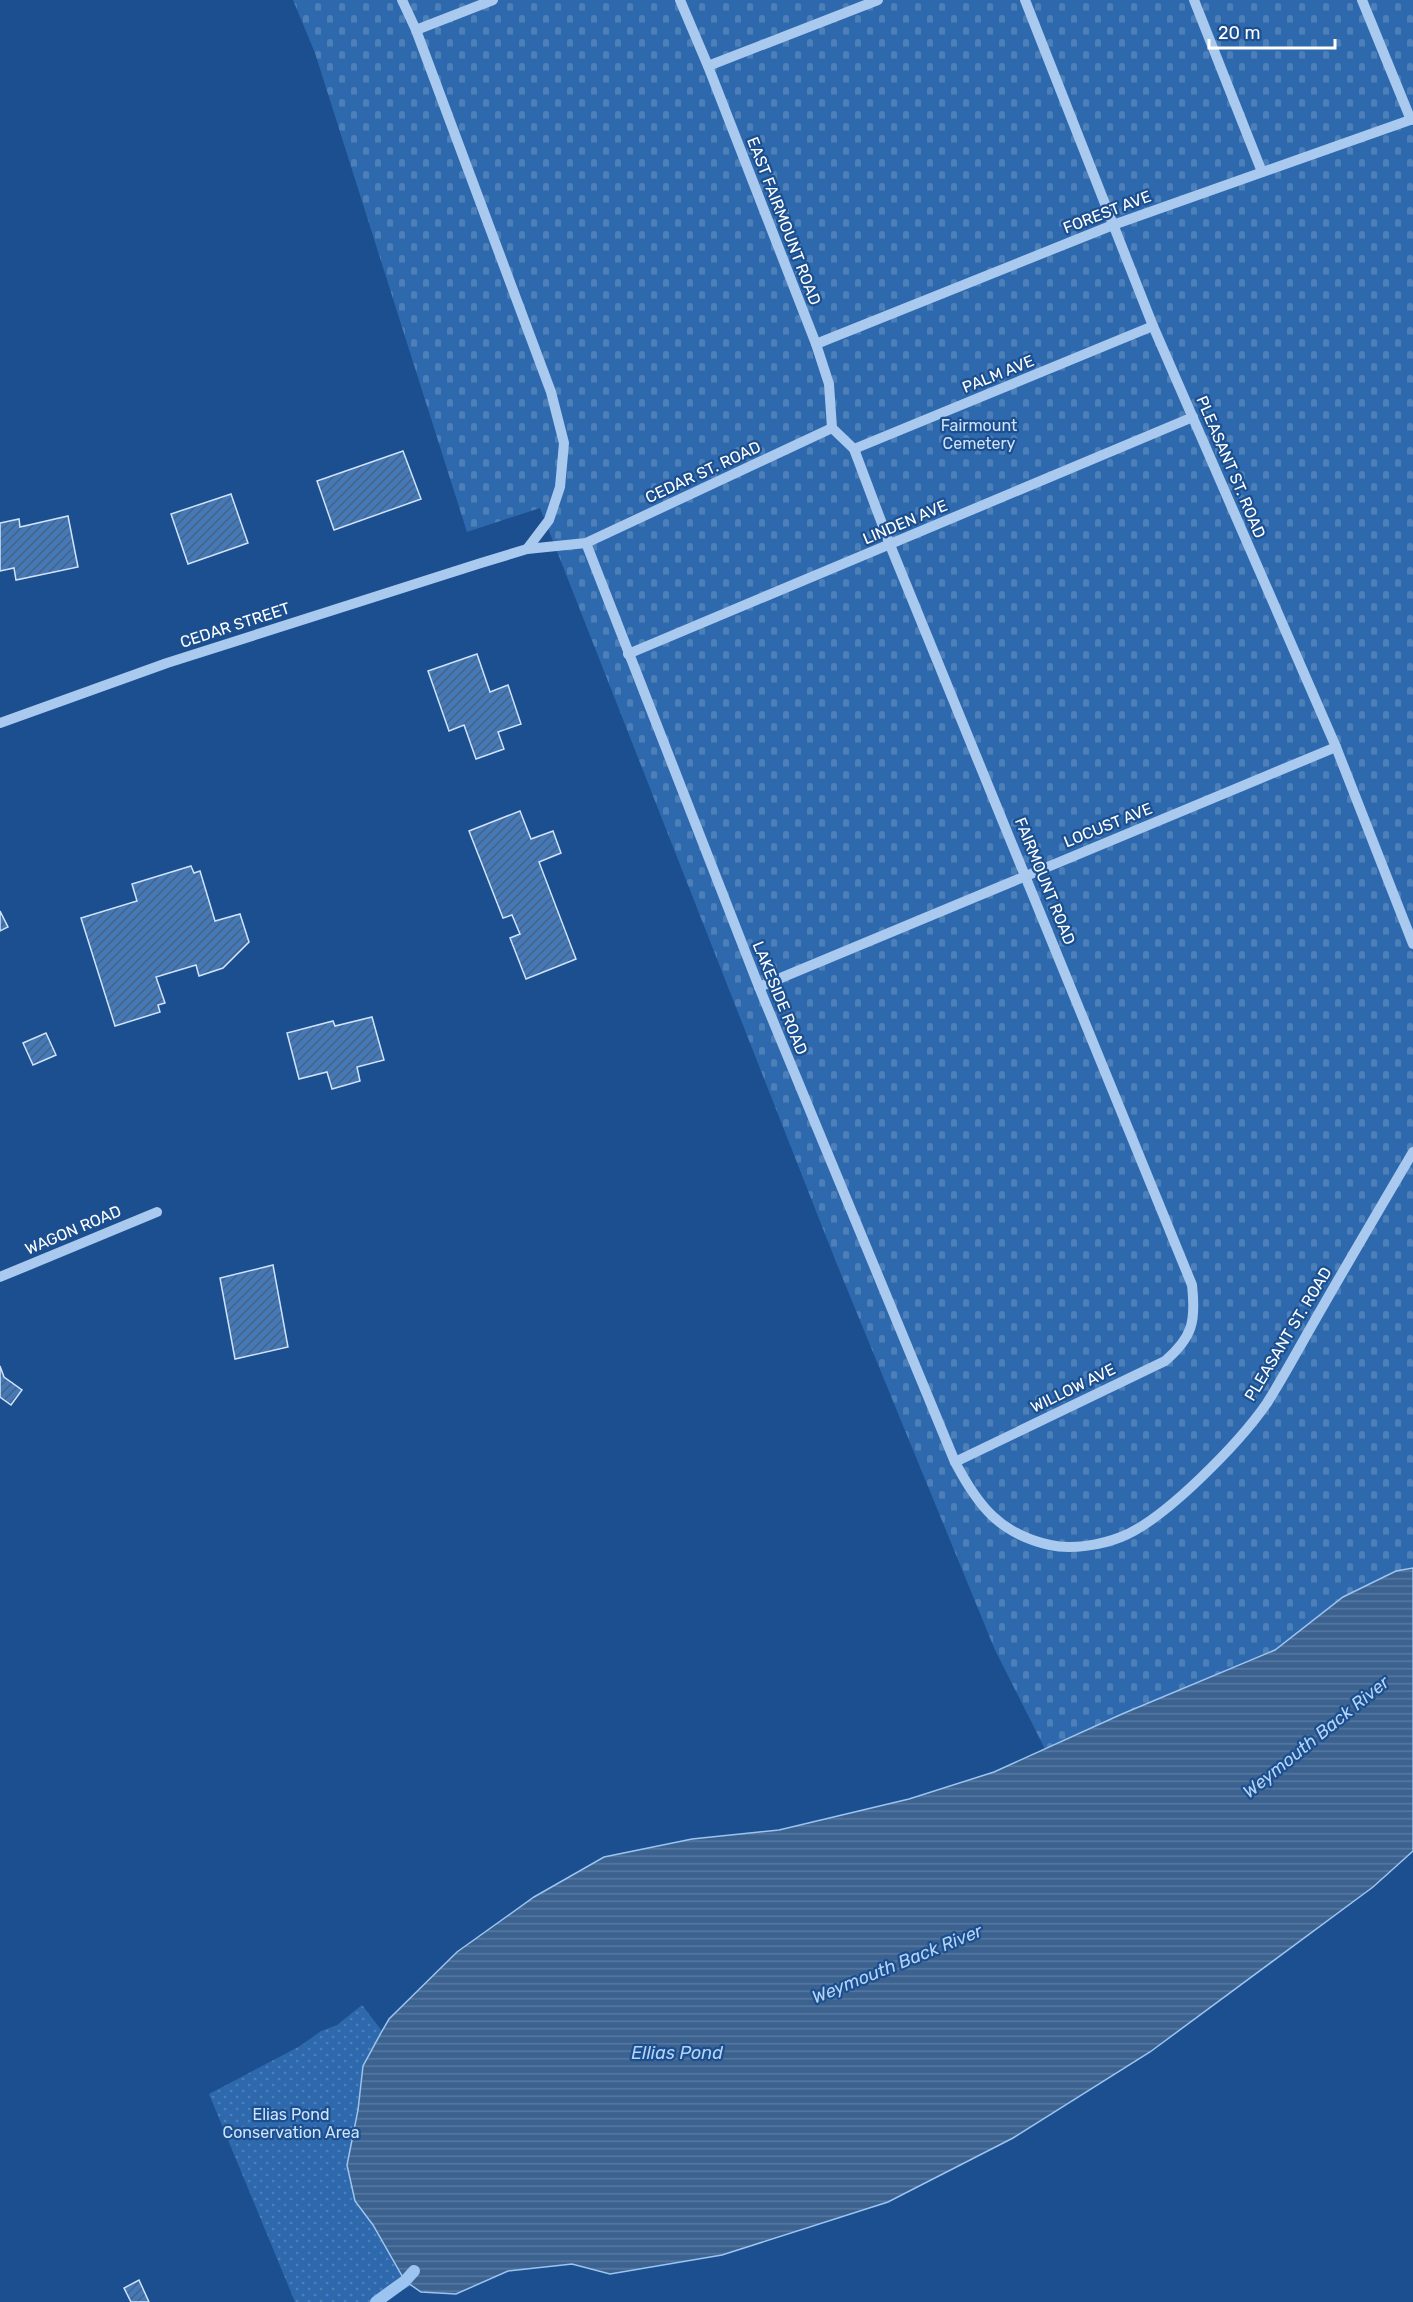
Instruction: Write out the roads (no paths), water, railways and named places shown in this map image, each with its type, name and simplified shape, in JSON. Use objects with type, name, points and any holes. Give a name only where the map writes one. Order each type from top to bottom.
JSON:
[{"type":"street","points":[[402,0],[416,30],[551,392],[564,443],[560,487],[549,520],[527,549]]},
{"type":"street","points":[[416,30],[493,0]]},
{"type":"street","name":"EAST FAIRMOUNT ROAD","points":[[680,0],[816,344],[829,384],[832,428]]},
{"type":"street","points":[[708,66],[878,0]]},
{"type":"street","name":"PLEASANT ST. ROAD","points":[[1025,0],[1153,326],[1335,747],[1413,944]]},
{"type":"street","points":[[1194,0],[1262,172]]},
{"type":"street","points":[[1362,0],[1412,119]]},
{"type":"street","name":"FOREST AVE","points":[[816,344],[1113,225],[1412,119]]},
{"type":"street","name":"PALM AVE","points":[[854,449],[1153,326]]},
{"type":"street","name":"LINDEN AVE","points":[[628,654],[1193,417]]},
{"type":"street","points":[[832,428],[854,449]]},
{"type":"street","name":"CEDAR ST. ROAD","points":[[527,549],[586,543],[832,428]]},
{"type":"street","name":"FAIRMOUNT ROAD","points":[[854,449],[890,545],[1192,1285],[1195,1310],[1192,1327]]},
{"type":"street","name":"LAKESIDE ROAD","points":[[586,543],[759,987],[956,1462]]},
{"type":"street","name":"CEDAR STREET","points":[[0,723],[167,663],[527,549]]},
{"type":"street","name":"LOCUST AVE","points":[[759,987],[1335,747]]},
{"type":"street","name":"PLEASANT ST. ROAD","points":[[956,1462],[984,1509],[1006,1528],[1033,1541],[1062,1548],[1088,1545],[1121,1538],[1151,1521],[1199,1479],[1266,1404],[1413,1152]]},
{"type":"street","name":"WAGON ROAD","points":[[0,1277],[157,1212]]},
{"type":"street","name":"WILLOW AVE","points":[[956,1462],[1165,1360],[1181,1347],[1192,1327]]},
{"type":"water","name":"Ellias Pond","points":[[1413,1568],[1413,1851],[1373,1887],[1150,2052],[1013,2138],[888,2202],[722,2255],[610,2274],[572,2264],[508,2271],[456,2294],[421,2292],[405,2281],[373,2225],[355,2201],[347,2165],[358,2110],[363,2066],[389,2019],[457,1952],[534,1897],[604,1857],[692,1839],[779,1830],[909,1799],[994,1772],[1122,1714],[1275,1650],[1343,1597],[1396,1571]]},
{"type":"waterway","points":[[376,2302],[405,2281],[414,2271]]},
{"type":"park label","name":"Fairmount Cemetery","points":[[979,434]]},
{"type":"park label","name":"Elias Pond Conservation Area","points":[[291,2123]]},
{"type":"water label","name":"Weymouth Back River","points":[[1316,1737]]},
{"type":"water label","name":"Weymouth Back River","points":[[897,1964]]}]
